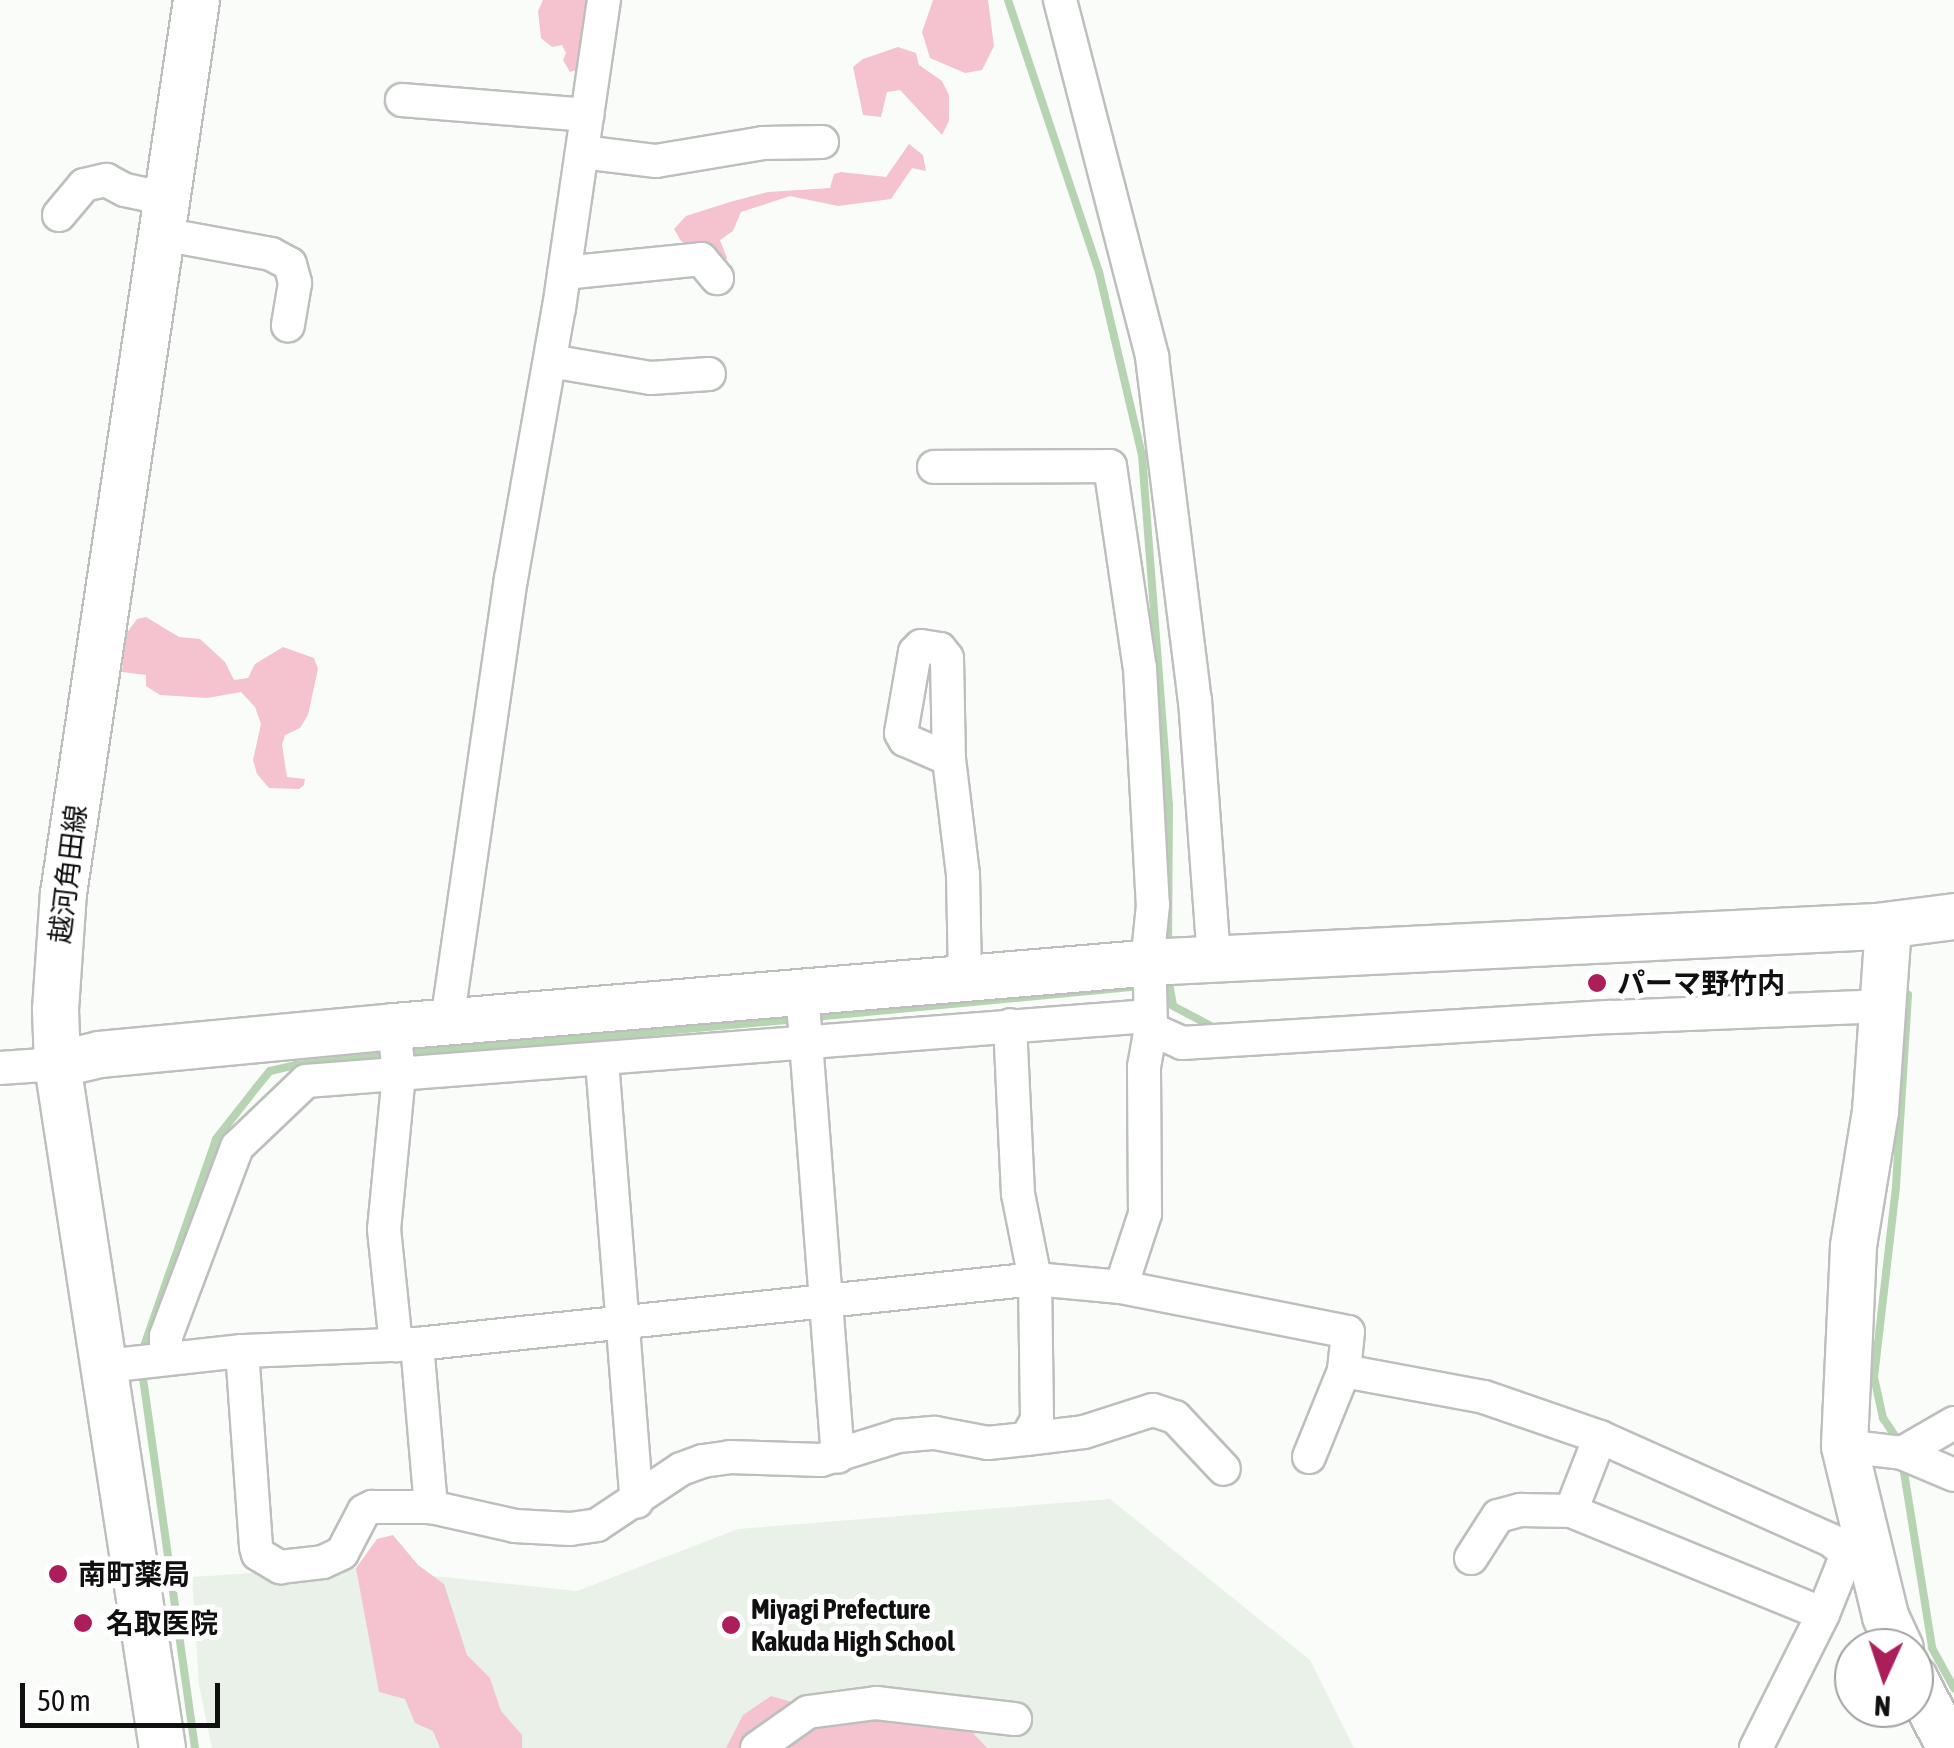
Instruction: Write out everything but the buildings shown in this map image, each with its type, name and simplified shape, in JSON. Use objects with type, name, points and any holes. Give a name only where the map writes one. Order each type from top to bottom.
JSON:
[{"type":"street","name":"越河角田線","points":[[162,1748],[106,1366],[56,1064],[63,893],[196,0]]},
{"type":"street","points":[[447,1022],[511,579],[550,361],[604,0]]},
{"type":"street","points":[[1060,0],[1152,356],[1195,700],[1214,959]]},
{"type":"street","points":[[402,100],[586,116]]},
{"type":"street","points":[[582,152],[656,162],[763,144],[822,142]]},
{"type":"street","points":[[59,215],[84,185],[106,180],[164,216],[271,254],[290,264],[294,282],[288,325]]},
{"type":"street","points":[[564,273],[700,259],[717,278]]},
{"type":"street","points":[[550,361],[650,378],[710,374]]},
{"type":"street","points":[[934,467],[1110,466],[1140,668],[1154,905],[1144,964],[1150,985],[1144,1067],[1145,1214],[1122,1287]]},
{"type":"street","points":[[949,758],[963,874],[965,978]]},
{"type":"street","points":[[0,1068],[56,1064],[99,1054],[802,990],[1214,959],[1888,925],[1954,916]]},
{"type":"street","points":[[1888,925],[1875,1110],[1853,1246],[1844,1446],[1856,1548],[1891,1628]]},
{"type":"street","points":[[802,990],[820,1184],[824,1304],[838,1457]]},
{"type":"street","points":[[166,1358],[166,1336],[236,1147],[306,1082],[1010,1025],[1149,1022],[1182,1042],[1882,1006]]},
{"type":"street","points":[[1010,1025],[1018,1194],[1035,1279],[1038,1420],[1026,1438]]},
{"type":"street","points":[[394,1026],[398,1074],[384,1229],[407,1345],[431,1507]]},
{"type":"street","points":[[602,1061],[636,1502]]},
{"type":"street","points":[[106,1366],[242,1351],[407,1345],[1035,1279],[1122,1287],[1348,1332],[1344,1371],[1309,1458]]},
{"type":"street","points":[[242,1351],[258,1554],[280,1567],[323,1562],[342,1554],[367,1508],[431,1507],[515,1526],[570,1529],[597,1525],[681,1469],[703,1461],[838,1457],[898,1436],[935,1433],[988,1443],[1084,1432],[1153,1410],[1175,1417],[1224,1469]]},
{"type":"street","points":[[1344,1371],[1484,1396],[1600,1436],[1856,1548]]},
{"type":"street","points":[[1902,1453],[1954,1423]]},
{"type":"street","points":[[1571,1511],[1600,1436]]},
{"type":"street","points":[[1844,1446],[1902,1453],[1954,1475]]},
{"type":"street","points":[[1471,1558],[1498,1516],[1521,1510],[1571,1511],[1824,1614]]},
{"type":"street","points":[[1756,1748],[1856,1548]]},
{"type":"street","points":[[757,1748],[808,1712],[876,1703],[1015,1718]]},
{"type":"street","points":[[1934,1717],[1950,1748]]},
{"type":"shaded area","points":[[543,0],[596,0],[582,68],[570,72],[563,60],[566,53],[562,45],[552,47],[541,38],[538,11]]},
{"type":"shaded area","points":[[933,0],[988,0],[994,46],[982,70],[965,73],[930,58],[922,32]]},
{"type":"shaded area","points":[[898,47],[916,53],[919,65],[942,81],[949,95],[949,121],[942,135],[900,90],[887,92],[881,117],[863,115],[853,67],[863,59]]},
{"type":"shaded area","points":[[909,144],[923,155],[926,171],[912,168],[891,199],[838,206],[790,196],[741,212],[733,231],[720,240],[727,258],[724,265],[681,241],[674,229],[686,216],[768,192],[830,188],[834,174],[841,172],[886,177]]},
{"type":"shaded area","points":[[146,617],[179,637],[200,639],[225,662],[234,680],[248,678],[255,664],[283,647],[314,658],[318,669],[308,715],[300,728],[285,735],[282,745],[287,777],[305,779],[304,785],[299,789],[269,788],[257,774],[253,760],[261,724],[255,707],[241,692],[207,698],[160,695],[146,686],[146,675],[122,672],[126,634],[137,619]]},
{"type":"shaded area","name":"Miyagi Prefecture Kakuda High School","points":[[1110,1499],[1310,1660],[1354,1748],[212,1748],[199,1685],[192,1577],[346,1567],[577,1591],[738,1529]]},
{"type":"shaded area","points":[[393,1535],[418,1565],[444,1584],[467,1655],[490,1678],[501,1711],[522,1735],[522,1748],[440,1748],[433,1731],[415,1723],[405,1699],[379,1692],[356,1568],[377,1539]]},
{"type":"shaded area","points":[[771,1696],[844,1717],[944,1722],[972,1732],[987,1748],[726,1748],[743,1715]]},
{"type":"waterway","points":[[1008,0],[1099,272],[1142,455],[1169,805],[1168,948]]},
{"type":"waterway","points":[[1168,977],[1173,1006],[1213,1027]]},
{"type":"waterway","points":[[814,1017],[1139,986]]},
{"type":"waterway","points":[[1896,995],[1908,995],[1896,1187],[1874,1377],[1883,1418],[1899,1442]]},
{"type":"waterway","points":[[406,1054],[795,1019]]},
{"type":"waterway","points":[[142,1352],[216,1139],[270,1071],[387,1056]]},
{"type":"waterway","points":[[142,1371],[195,1748]]},
{"type":"waterway","points":[[1903,1466],[1932,1648],[1954,1688]]},
{"type":"place","name":"パーマ野竹内","points":[[1597,983]]},
{"type":"place","name":"南町薬局","points":[[58,1574]]},
{"type":"place","name":"名取医院","points":[[83,1623]]},
{"type":"place","name":"Miyagi Prefecture Kakuda High School","points":[[731,1625]]}]
